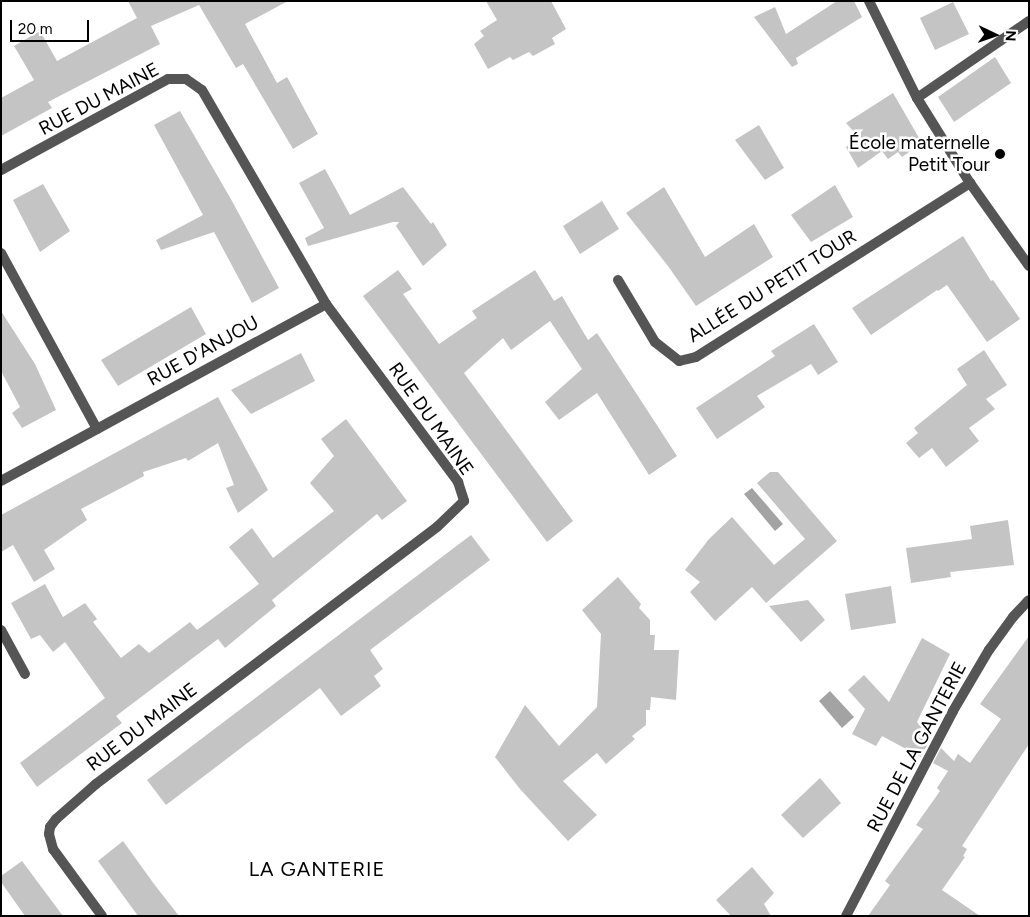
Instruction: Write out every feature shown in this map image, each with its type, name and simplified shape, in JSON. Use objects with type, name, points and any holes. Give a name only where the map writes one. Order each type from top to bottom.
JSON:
[{"type":"street","points":[[869,1],[917,98],[970,183],[1029,266]]},
{"type":"street","points":[[917,98],[1029,21]]},
{"type":"street","name":"RUE DU MAINE","points":[[1,170],[168,79],[186,79],[202,90],[326,304],[458,482],[464,501],[437,527],[96,784],[56,819],[50,827],[49,834],[53,849],[102,916]]},
{"type":"street","name":"ALLÉE DU PETIT TOUR","points":[[618,280],[655,342],[678,361],[696,357],[970,183]]},
{"type":"street","points":[[1,254],[98,429]]},
{"type":"street","name":"RUE D'ANJOU","points":[[1,481],[326,304]]},
{"type":"street","name":"RUE DE LA GANTERIE","points":[[846,916],[953,711],[989,650],[1013,617],[1029,600]]},
{"type":"street","points":[[1,630],[25,674]]},
{"type":"shaded area","points":[[752,488],[783,524],[775,531],[744,494]]},
{"type":"shaded area","points":[[830,691],[854,717],[842,728],[819,701]]},
{"type":"building","points":[[128,1],[288,1],[245,24],[277,83],[287,77],[318,134],[293,149],[243,64],[236,68],[199,5],[151,26],[160,44],[48,102],[52,108],[1,136],[1,98],[34,80],[14,46],[40,31],[57,61],[137,18]]},
{"type":"building","points":[[486,1],[551,1],[566,29],[552,38],[555,44],[533,56],[529,52],[513,60],[510,57],[488,69],[474,44],[484,36],[480,31],[497,20]]},
{"type":"building","points":[[837,1],[854,1],[862,17],[796,58],[798,64],[792,67],[754,17],[775,7],[786,34]]},
{"type":"building","points":[[953,2],[969,34],[935,50],[920,18]]},
{"type":"building","points":[[995,57],[1011,83],[954,122],[938,97]]},
{"type":"building","points":[[893,93],[922,143],[902,157],[898,152],[888,159],[882,151],[858,168],[846,147],[853,142],[849,136],[855,133],[846,123]]},
{"type":"building","points":[[180,111],[279,288],[252,303],[214,232],[161,250],[156,240],[203,215],[154,125]]},
{"type":"building","points":[[759,125],[784,168],[765,180],[735,140]]},
{"type":"building","points":[[325,169],[350,215],[403,187],[431,224],[433,222],[447,245],[423,266],[396,226],[399,222],[393,222],[308,246],[305,238],[324,228],[299,183]]},
{"type":"building","points":[[43,184],[70,231],[40,252],[13,200]]},
{"type":"building","points":[[835,185],[853,217],[811,242],[791,215]]},
{"type":"building","points":[[664,187],[705,257],[754,224],[773,257],[696,306],[668,266],[626,213]]},
{"type":"building","points":[[602,201],[619,229],[580,254],[563,226]]},
{"type":"building","points":[[963,236],[991,281],[993,280],[1020,319],[987,342],[947,285],[871,335],[852,308]]},
{"type":"building","points":[[398,270],[412,289],[403,294],[439,344],[477,318],[472,311],[535,270],[554,301],[562,296],[588,340],[597,333],[677,456],[649,475],[597,393],[559,420],[545,402],[582,369],[550,321],[511,350],[503,338],[464,373],[573,521],[547,542],[363,296]]},
{"type":"building","points":[[191,307],[206,334],[118,386],[101,360]]},
{"type":"building","points":[[1,311],[35,364],[56,410],[22,428],[12,413],[20,407],[1,371]]},
{"type":"building","points":[[814,324],[838,362],[818,375],[811,364],[757,396],[765,407],[717,439],[696,408],[775,356],[771,351]]},
{"type":"building","points":[[984,350],[1007,385],[986,399],[995,409],[969,428],[979,441],[946,467],[932,448],[919,458],[906,443],[918,433],[914,428],[967,385],[957,369]]},
{"type":"building","points":[[301,353],[315,381],[251,414],[231,390]]},
{"type":"building","points":[[218,397],[268,490],[238,513],[226,488],[234,485],[218,443],[188,461],[186,458],[143,472],[144,476],[81,509],[87,520],[44,550],[55,569],[34,582],[13,545],[1,552],[1,515]]},
{"type":"building","points":[[346,419],[407,501],[382,520],[377,514],[272,600],[276,606],[225,648],[218,639],[116,716],[122,723],[37,787],[20,763],[105,698],[65,642],[53,652],[40,635],[31,639],[11,603],[45,584],[63,617],[85,603],[97,619],[93,622],[121,658],[139,644],[149,653],[190,622],[197,630],[259,584],[229,547],[252,528],[273,558],[334,511],[310,483],[334,456],[321,439]]},
{"type":"building","points":[[770,472],[778,472],[837,541],[766,603],[752,587],[715,621],[690,592],[700,582],[685,570],[709,539],[732,517],[774,565],[805,539],[757,483]]},
{"type":"building","points":[[1008,520],[1014,565],[950,572],[951,577],[911,583],[906,548],[972,539],[970,526]]},
{"type":"building","points":[[471,535],[490,560],[370,650],[383,669],[374,676],[381,686],[341,716],[320,688],[166,805],[147,780]]},
{"type":"building","points":[[618,577],[641,604],[639,608],[650,620],[650,635],[655,635],[654,650],[679,650],[676,700],[651,697],[650,710],[646,710],[646,725],[632,736],[635,739],[606,764],[597,753],[563,781],[597,815],[568,841],[520,789],[495,757],[525,705],[559,746],[597,707],[601,634],[582,610]]},
{"type":"building","points":[[891,586],[896,623],[851,630],[845,594]]},
{"type":"building","points":[[808,600],[825,620],[801,642],[769,606]]},
{"type":"building","points":[[1029,636],[1029,744],[962,846],[967,849],[963,856],[965,857],[942,890],[980,916],[868,916],[890,885],[885,881],[923,829],[916,825],[940,791],[937,788],[948,771],[933,763],[941,748],[954,761],[958,754],[970,763],[1001,719],[980,704]]},
{"type":"building","points":[[922,638],[950,654],[917,722],[931,737],[921,757],[882,736],[876,746],[852,734],[865,709],[848,690],[864,675],[889,702]]},
{"type":"building","points":[[820,778],[841,803],[803,838],[781,815]]},
{"type":"building","points":[[123,841],[179,916],[138,916],[98,861]]},
{"type":"building","points":[[22,861],[63,916],[25,916],[1,882],[1,876]]},
{"type":"building","points":[[752,867],[774,893],[764,904],[771,916],[731,916],[716,900]]},
{"type":"place","name":"École maternelle Petit Tour","points":[[1000,154]]},
{"type":"district","name":"LA GANTERIE","points":[[317,869]]}]
